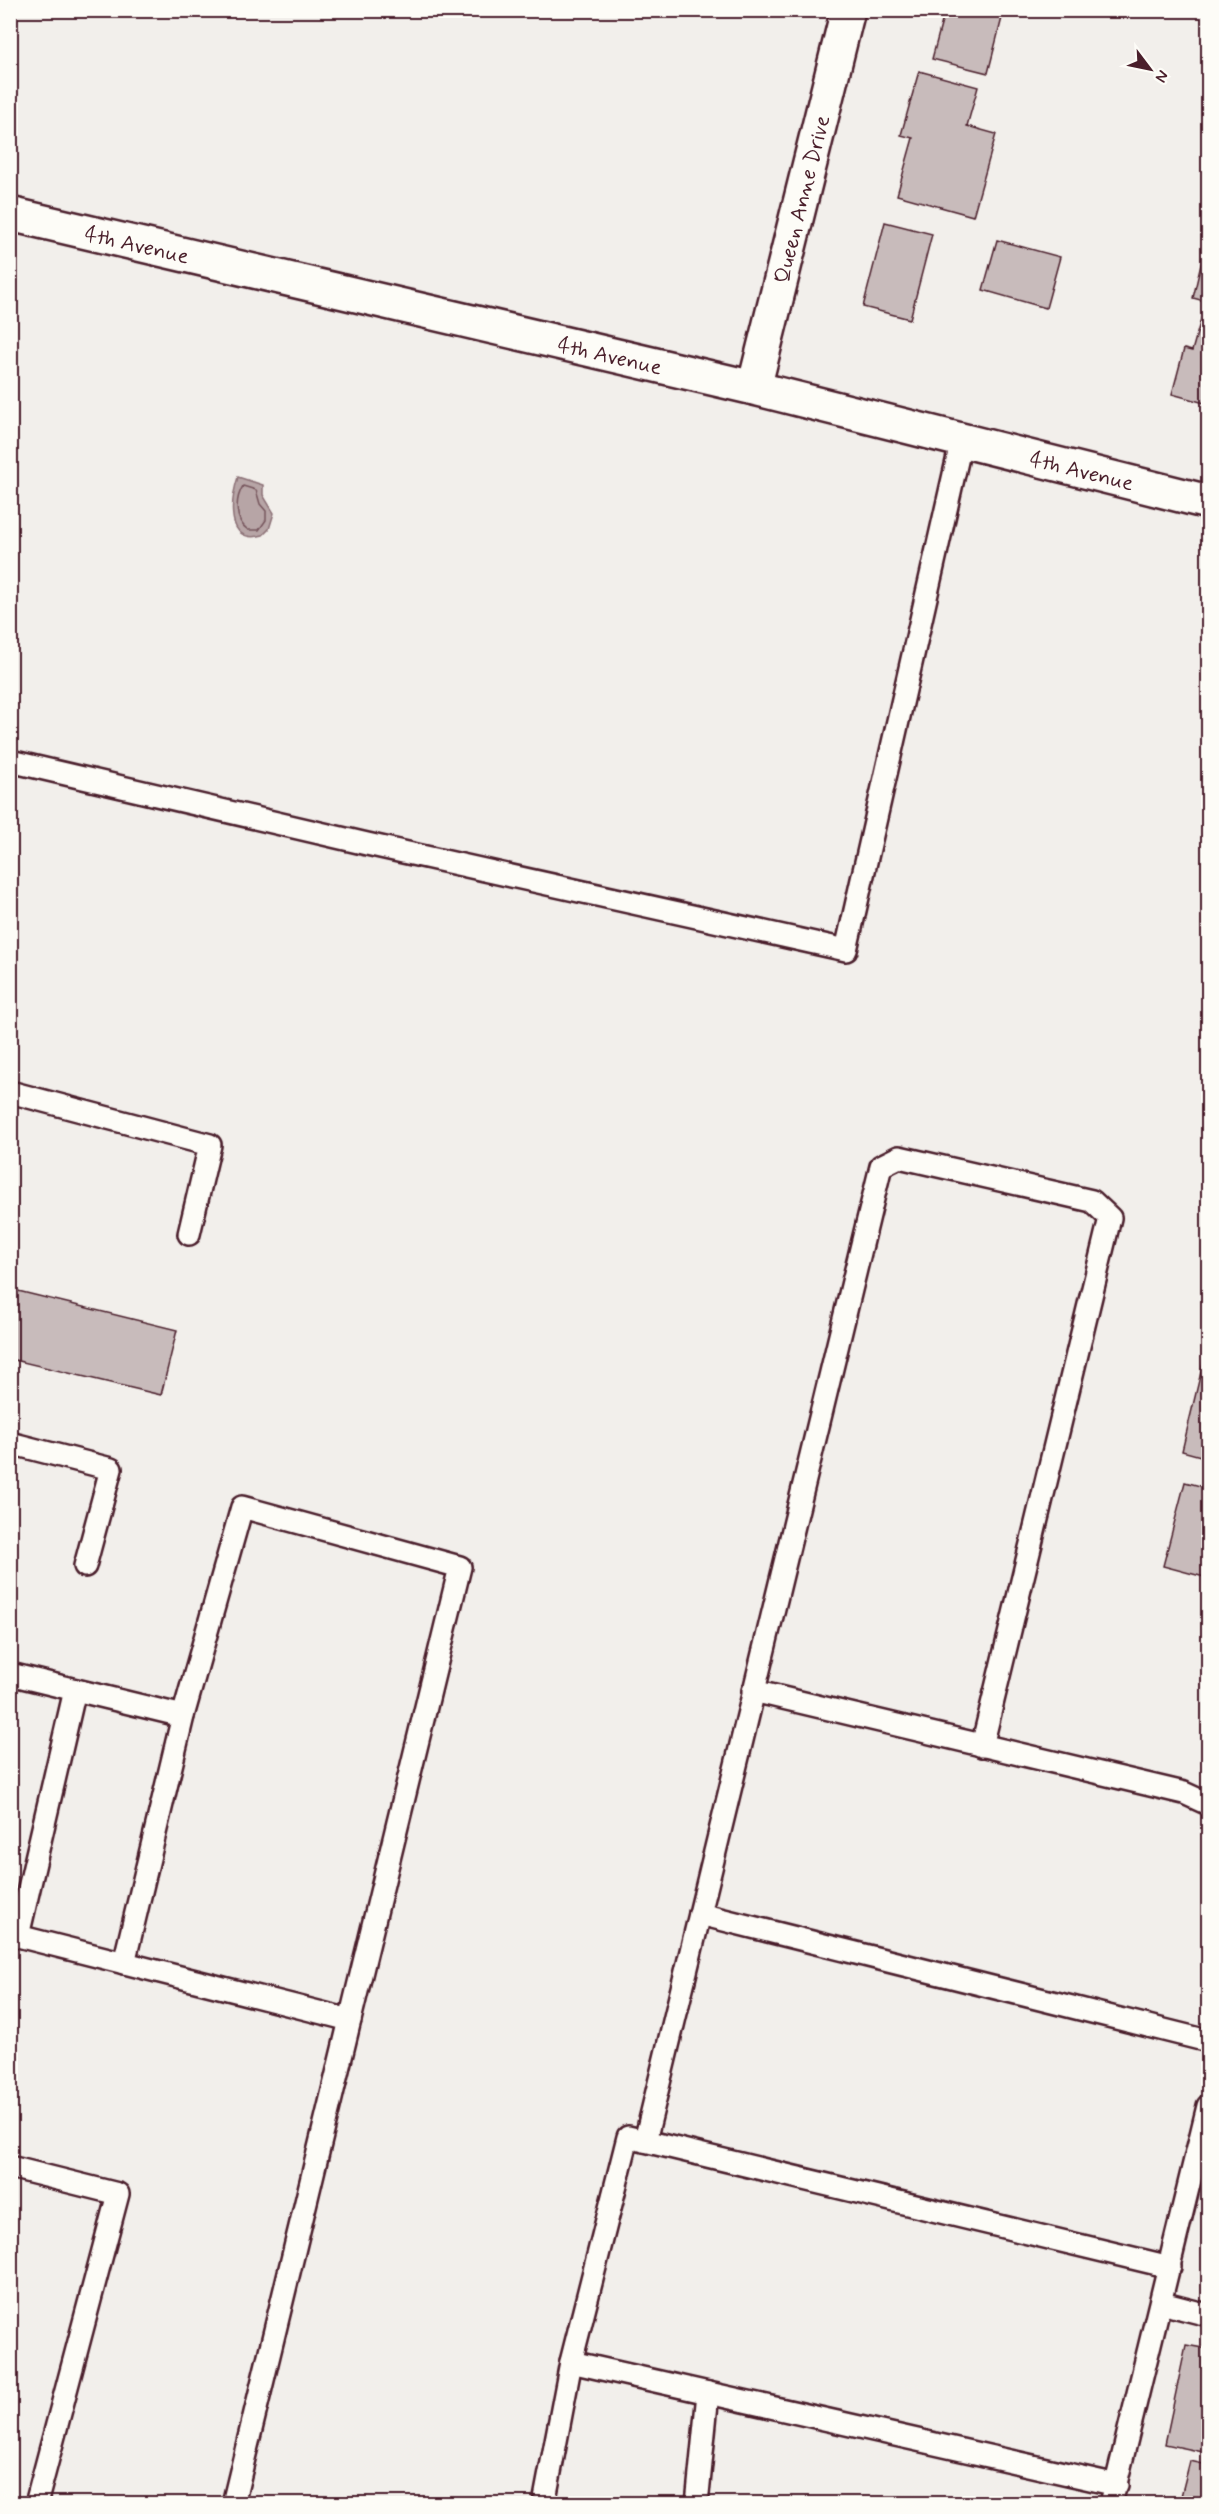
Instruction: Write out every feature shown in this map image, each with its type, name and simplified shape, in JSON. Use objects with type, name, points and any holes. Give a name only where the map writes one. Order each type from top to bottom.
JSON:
[{"type":"main road","name":"Queen Anne Drive","points":[[754,388],[848,10]]},
{"type":"main road","name":"4th Avenue","points":[[10,214],[754,388],[1209,502]]},
{"type":"lane","points":[[10,761],[367,844],[846,950],[962,439]]},
{"type":"lane","points":[[10,1092],[210,1145],[189,1234]]},
{"type":"lane","points":[[645,2141],[881,1166],[899,1158],[1092,1202],[1110,1218],[982,1746]]},
{"type":"lane","points":[[10,1443],[111,1469],[85,1566]]},
{"type":"lane","points":[[124,1963],[183,1716],[242,1506],[460,1567],[233,2504]]},
{"type":"lane","points":[[10,1674],[183,1716]]},
{"type":"lane","points":[[75,1690],[14,1935],[350,2020]]},
{"type":"lane","points":[[753,1691],[1184,1793],[1209,1804]]},
{"type":"lane","points":[[700,1914],[1209,2041]]},
{"type":"lane","points":[[571,2362],[708,2393],[1114,2494],[1209,2106]]},
{"type":"lane","points":[[544,2504],[571,2362],[628,2137],[1170,2267]]},
{"type":"lane","points":[[10,2167],[118,2194],[36,2504]]},
{"type":"lane","points":[[1161,2303],[1209,2315]]},
{"type":"lane","points":[[697,2504],[708,2393]]},
{"type":"water","points":[[238,477],[263,485],[263,495],[274,513],[269,529],[263,535],[250,537],[242,534],[236,527],[233,518],[233,497]]},
{"type":"building","points":[[945,10],[1004,10],[988,73],[932,59]]},
{"type":"building","points":[[919,71],[978,87],[967,126],[996,134],[973,216],[897,195],[913,138],[901,135]]},
{"type":"building","points":[[885,222],[932,234],[910,319],[863,307]]},
{"type":"building","points":[[1208,235],[1208,302],[1193,298]]},
{"type":"building","points":[[997,240],[1060,257],[1046,308],[983,290]]},
{"type":"building","points":[[1203,312],[1208,314],[1208,404],[1172,394],[1184,349],[1192,351]]},
{"type":"building","points":[[10,1289],[177,1330],[161,1395],[10,1359]]},
{"type":"building","points":[[1208,1343],[1208,1458],[1182,1451]]},
{"type":"building","points":[[1185,1482],[1208,1488],[1208,1578],[1163,1566]]},
{"type":"building","points":[[1186,2345],[1208,2349],[1208,2453],[1165,2444]]},
{"type":"building","points":[[1190,2461],[1208,2465],[1208,2504],[1179,2504]]}]
